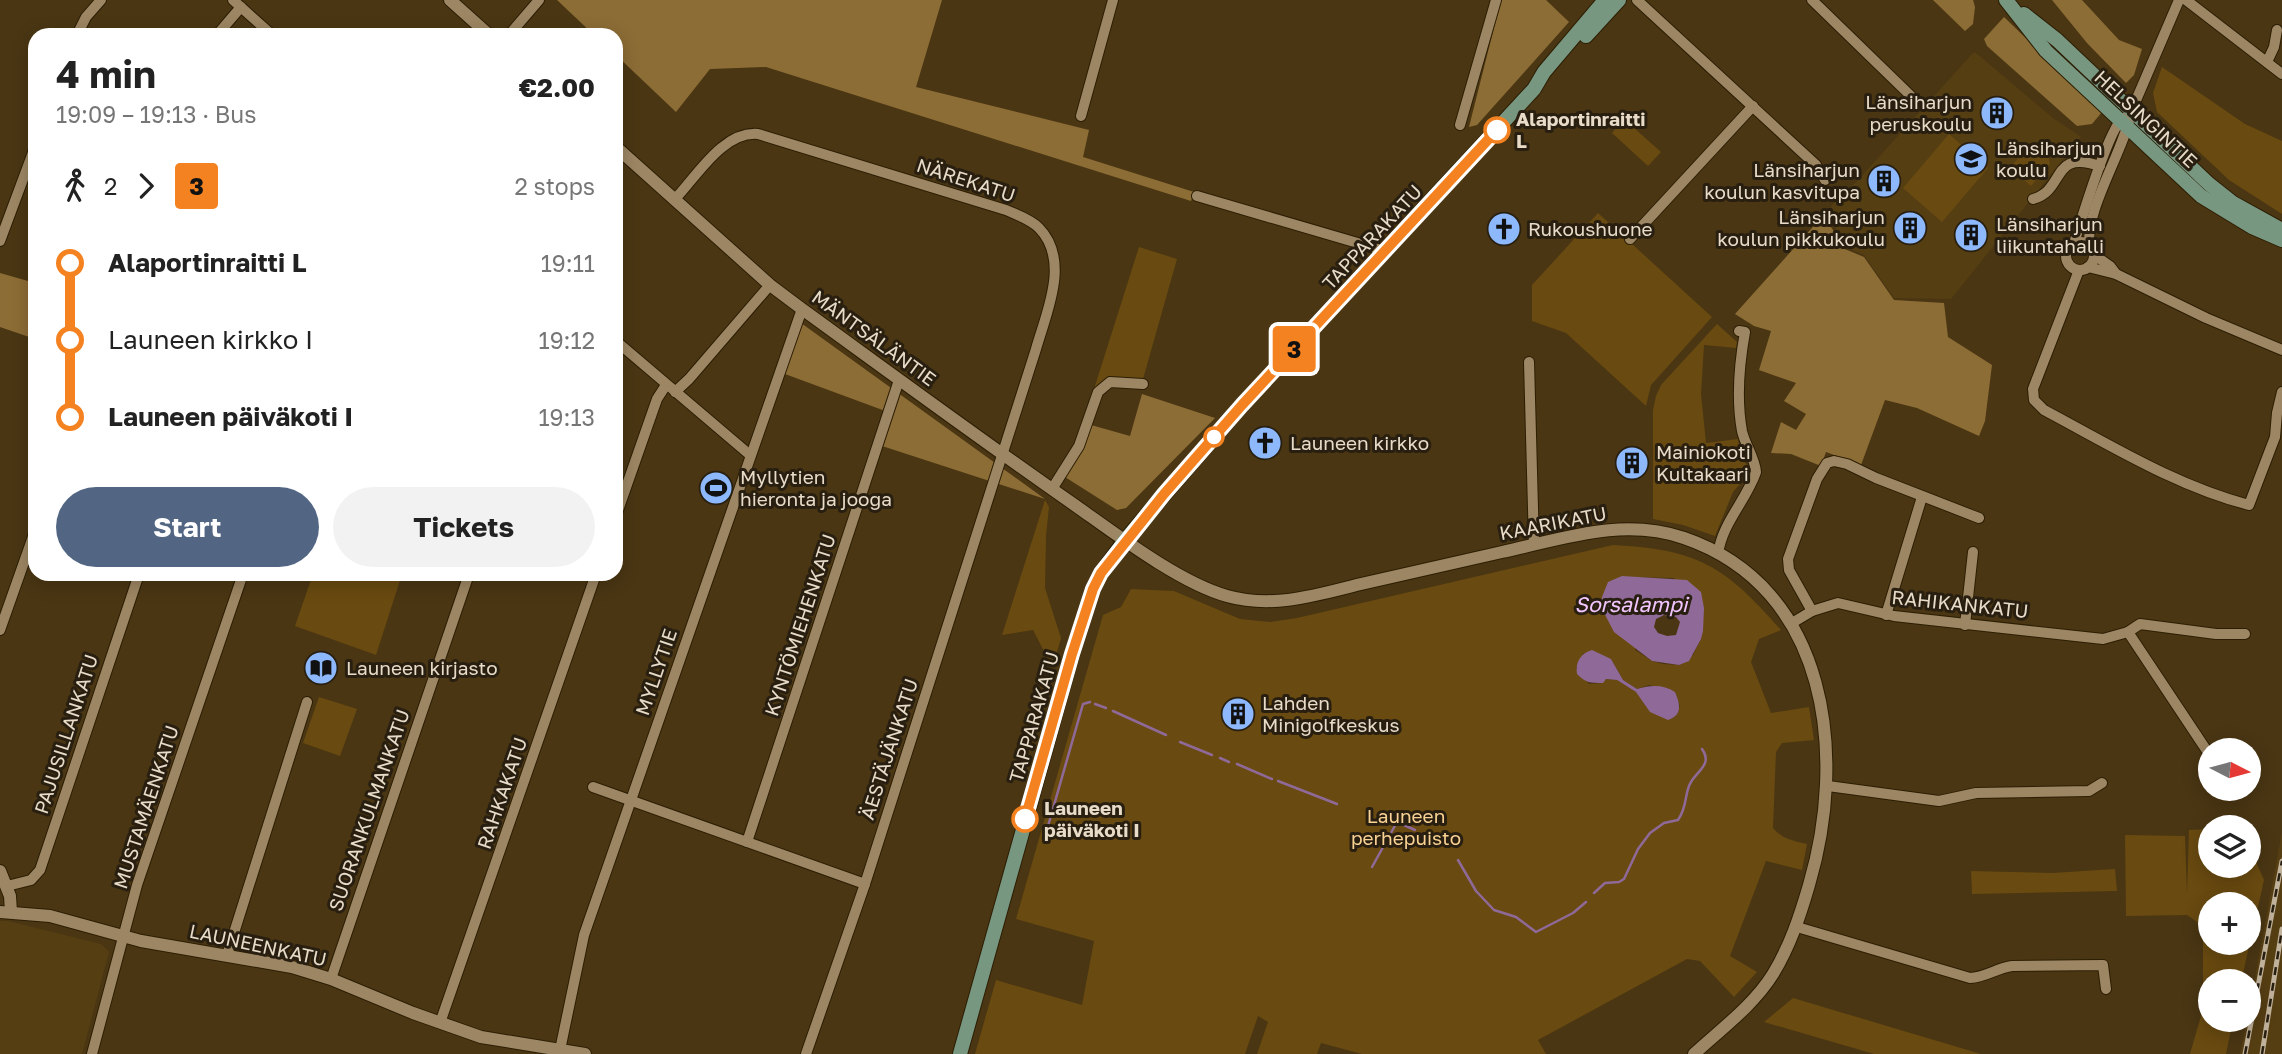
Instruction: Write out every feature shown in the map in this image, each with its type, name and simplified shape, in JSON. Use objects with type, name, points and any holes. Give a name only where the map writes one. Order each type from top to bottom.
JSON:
[{"type":"main road","name":"TAPPARAKATU","points":[[960,1054],[1076,641],[1101,573],[1125,540],[1242,405],[1534,89],[1544,72],[1605,0]]},
{"type":"main road","name":"TAPPARAKATU","points":[[1534,89],[1549,79],[1619,0]]},
{"type":"main road","name":"HELSINGINTIE","points":[[2006,0],[2057,40],[2126,121],[2201,196],[2252,227],[2282,240]]},
{"type":"main road","name":"HELSINGINTIE","points":[[2126,121],[2233,203],[2282,230]]},
{"type":"street","points":[[80,28],[101,0]]},
{"type":"street","points":[[450,0],[481,28]]},
{"type":"street","points":[[515,28],[539,0]]},
{"type":"street","points":[[1081,116],[1113,0]]},
{"type":"street","points":[[1460,125],[1496,0]]},
{"type":"street","points":[[1637,0],[1816,164],[1825,180]]},
{"type":"street","points":[[1812,0],[1913,98]]},
{"type":"street","points":[[2179,0],[2126,121],[2092,217],[2088,239],[2092,250],[2033,389],[2034,400],[2043,410],[2171,477],[2228,500],[2249,505],[2275,437],[2282,392]]},
{"type":"street","points":[[2186,0],[2282,74]]},
{"type":"street","points":[[222,28],[237,4],[264,28]]},
{"type":"street","points":[[2267,62],[2274,47],[2277,30]]},
{"type":"street","points":[[1630,239],[1753,106]]},
{"type":"street","points":[[2074,243],[2100,166],[2126,121]]},
{"type":"street","name":"NÄREKATU","points":[[675,199],[726,143],[749,133],[768,136],[1006,210],[1027,219],[1040,229],[1049,242],[1055,259],[1055,282],[1002,453]]},
{"type":"street","name":"MÄNTSÄLÄNTIE","points":[[623,153],[770,285],[1125,540]]},
{"type":"street","points":[[2033,199],[2045,192],[2068,164],[2077,160],[2100,166]]},
{"type":"street","points":[[0,241],[28,166]]},
{"type":"street","points":[[1197,195],[1385,251]]},
{"type":"street","points":[[2116,274],[2081,241],[2074,243],[2067,250],[2070,266],[2116,274],[2206,318],[2282,350]]},
{"type":"street","points":[[623,496],[657,399],[670,388],[689,379],[770,285]]},
{"type":"street","name":"MYLLYTIE","points":[[560,1050],[584,935],[802,309]]},
{"type":"street","points":[[1718,554],[1728,523],[1756,472],[1739,414],[1745,332],[1739,331]]},
{"type":"street","points":[[623,347],[750,455]]},
{"type":"street","points":[[1529,362],[1534,545]]},
{"type":"street","name":"KYNTÖMIEHENKATU","points":[[747,842],[899,380]]},
{"type":"street","points":[[1052,489],[1079,446],[1098,391],[1111,382],[1143,384]]},
{"type":"street","name":"ÄESTÄJÄNKATU","points":[[806,1054],[865,884],[1002,453]]},
{"type":"street","points":[[1812,611],[1789,570],[1788,559],[1817,479],[1827,463],[1834,461],[1847,464],[1922,497],[1979,518]]},
{"type":"street","points":[[1886,615],[1922,497]]},
{"type":"street","name":"KAARIKATU","points":[[1125,540],[1218,594],[1265,603],[1284,602],[1597,530],[1641,530],[1682,538],[1718,554],[1734,563],[1767,592],[1791,623],[1817,686],[1825,728],[1828,786],[1816,861],[1797,927],[1771,976],[1753,1000],[1694,1054]]},
{"type":"street","points":[[0,630],[28,551]]},
{"type":"street","points":[[1965,625],[1973,552]]},
{"type":"street","name":"PAJUSILLANKATU","points":[[7,886],[31,880],[40,870],[137,581]]},
{"type":"street","name":"MUSTAMÄENKATU","points":[[92,1054],[149,849],[241,581]]},
{"type":"street","name":"SUORANKULMANKATU","points":[[331,979],[467,581]]},
{"type":"street","name":"RAHKAKATU","points":[[440,1023],[594,581]]},
{"type":"street","name":"RAHIKANKATU","points":[[1791,623],[1812,611],[1838,603],[1855,605],[1886,615],[2103,639],[2128,632],[2140,624],[2216,634],[2245,634]]},
{"type":"street","points":[[2128,632],[2198,738]]},
{"type":"street","points":[[227,955],[307,702]]},
{"type":"street","points":[[1828,786],[1938,801],[1976,793],[2089,791],[2102,783]]},
{"type":"street","points":[[593,787],[865,884]]},
{"type":"street","points":[[0,871],[7,886],[6,912]]},
{"type":"street","name":"LAUNEENKATU","points":[[6,912],[50,916],[161,945],[292,967],[331,979],[481,1037],[585,1054]]},
{"type":"street","points":[[1797,927],[1970,978],[1981,978],[2000,968],[2012,966],[2104,965],[2106,989]]},
{"type":"shaded area","points":[[557,0],[942,0],[916,87],[1089,130],[1083,157],[1194,192],[1191,201],[766,67],[710,69],[676,112],[623,62],[623,28],[587,28]]},
{"type":"shaded area","points":[[1501,0],[1546,0],[1569,22],[1477,125],[1469,127]]},
{"type":"shaded area","points":[[1933,0],[1973,0],[1973,24],[1965,31]]},
{"type":"shaded area","points":[[2052,0],[2082,0],[2119,40],[2142,49],[2134,75],[2126,83],[2087,43]]},
{"type":"shaded area","points":[[2004,17],[2102,112],[2092,124],[2077,126],[1987,46],[1984,39]]},
{"type":"shaded area","name":"Länsiharjun koulu","points":[[1973,53],[2053,118],[2081,137],[1951,299],[1894,298],[1864,255],[1846,247],[1839,240],[1831,206],[1858,180]]},
{"type":"shaded area","points":[[1820,219],[1831,227],[1840,247],[1864,257],[1894,300],[1944,303],[1948,337],[1992,365],[1985,421],[1979,436],[1917,408],[1885,400],[1861,465],[1826,452],[1821,466],[1791,454],[1771,453],[1781,422],[1796,430],[1806,414],[1784,401],[1796,383],[1759,370],[1771,331],[1754,326],[1735,314]]},
{"type":"shaded area","points":[[0,273],[28,281],[28,337],[0,327]]},
{"type":"shaded area","points":[[801,323],[1045,499],[879,445],[888,412],[785,374]]},
{"type":"shaded area","points":[[1142,394],[1215,418],[1126,508],[1117,510],[1065,477],[1091,425],[1130,436]]},
{"type":"shaded area","points":[[2282,832],[2282,1054],[2240,1054],[2245,1032],[2261,1032],[2261,969],[2257,969]]},
{"type":"shaded area","points":[[0,921],[101,944],[109,952],[82,1054],[0,1054]]},
{"type":"green space","points":[[2162,67],[2245,124],[2282,141],[2282,214],[2229,180],[2157,112],[2153,93]]},
{"type":"green space","points":[[1624,119],[1661,152],[1648,166],[1612,133]]},
{"type":"green space","points":[[1949,134],[1988,168],[1942,222],[1903,188]]},
{"type":"green space","points":[[2032,142],[2048,155],[2050,164],[2031,186],[2010,168]]},
{"type":"green space","points":[[1598,213],[1712,317],[1651,385],[1646,406],[1566,333],[1532,321],[1532,285]]},
{"type":"green space","points":[[1139,247],[1177,259],[1143,379],[1107,377],[1094,389]]},
{"type":"green space","points":[[1717,324],[1737,342],[1736,348],[1704,345],[1701,394],[1706,443],[1738,439],[1741,458],[1748,471],[1733,492],[1715,536],[1683,525],[1653,519],[1653,410],[1661,385]]},
{"type":"green space","points":[[1045,500],[1049,507],[1045,588],[1061,638],[1054,663],[1048,659],[1033,630],[1002,635]]},
{"type":"green space","name":"Launeen perhepuisto","points":[[1613,545],[1642,547],[1689,557],[1726,576],[1781,630],[1759,639],[1751,662],[1771,713],[1809,707],[1814,740],[1782,743],[1776,752],[1773,828],[1784,837],[1807,844],[1802,870],[1766,861],[1730,956],[1757,972],[1734,997],[1700,961],[1687,959],[1538,1040],[1546,1054],[1362,1054],[1321,1043],[1317,1054],[1257,1054],[1268,1022],[1258,1016],[1245,1054],[975,1054],[996,980],[1082,1005],[1094,941],[1016,919],[1103,615],[1121,607],[1131,589],[1174,591],[1240,619],[1270,622]],"holes":[[[1637,577],[1674,578],[1703,626],[1701,639],[1693,655],[1679,665],[1652,661],[1635,650]],[[1584,653],[1611,659],[1623,680],[1637,689],[1649,685],[1675,692],[1680,707],[1636,692],[1617,680],[1605,679],[1602,683],[1589,684],[1576,668]]]},
{"type":"green space","points":[[311,581],[400,581],[376,655],[295,626]]},
{"type":"green space","points":[[319,697],[357,709],[340,756],[303,743]]},
{"type":"green space","points":[[2189,830],[2198,830],[2198,878],[2261,878],[2261,873],[2264,880],[2261,893],[2198,892],[2198,923],[2187,915],[2126,916],[2125,835],[2185,836],[2187,894]]},
{"type":"green space","points":[[2115,869],[2117,891],[1972,894],[1971,871],[2052,873]]},
{"type":"green space","points":[[2203,955],[2247,955],[2244,969],[2203,969]]},
{"type":"green space","points":[[1793,998],[1981,1054],[1874,1054],[1764,1022]]},
{"type":"green space","points":[[2198,1026],[2198,1032],[2231,1032],[2226,1054],[2190,1054]]},
{"type":"water","name":"Sorsalampi","points":[[1622,576],[1687,580],[1701,592],[1704,608],[1703,631],[1689,661],[1679,665],[1652,661],[1614,632],[1601,607],[1608,582]],"holes":[[[1664,615],[1676,617],[1680,622],[1676,635],[1658,633],[1654,627],[1656,619]]]},
{"type":"water","points":[[1592,650],[1611,659],[1623,680],[1637,689],[1657,686],[1675,692],[1679,705],[1676,715],[1668,720],[1650,712],[1636,692],[1617,680],[1606,679],[1599,683],[1583,679],[1577,674],[1578,662],[1585,653]]},
{"type":"waterway","points":[[1046,833],[1083,704],[1090,702]]},
{"type":"waterway","points":[[1095,704],[1106,708]]},
{"type":"waterway","points":[[1113,711],[1166,735]]},
{"type":"waterway","points":[[1180,742],[1212,755]]},
{"type":"waterway","points":[[1594,893],[1605,883],[1624,879],[1638,849],[1650,833],[1664,823],[1678,820],[1689,786],[1705,763],[1702,749]]},
{"type":"waterway","points":[[1220,758],[1229,762]]},
{"type":"waterway","points":[[1237,764],[1272,779]]},
{"type":"waterway","points":[[1278,781],[1337,804]]},
{"type":"waterway","points":[[1395,821],[1415,830]]},
{"type":"waterway","points":[[1372,867],[1397,822]]},
{"type":"waterway","points":[[1458,860],[1476,891],[1494,910],[1516,917],[1536,932],[1573,913],[1586,902]]},
{"type":"railway","points":[[2245,1054],[2282,861]]},
{"type":"railway","points":[[2262,1054],[2282,929]]},
{"type":"bus line","name":"3","points":[[1025,819],[1093,589],[1111,558],[1242,405],[1497,130]]},
{"type":"place","name":"Länsiharjun peruskoulu","points":[[1997,113]]},
{"type":"place","name":"Alaportinraitti L","points":[[1497,130]]},
{"type":"place","name":"Länsiharjun koulu","points":[[1971,159]]},
{"type":"place","name":"Länsiharjun koulun kasvitupa","points":[[1884,181]]},
{"type":"place","name":"Länsiharjun koulun pikkukoulu","points":[[1910,228]]},
{"type":"place","name":"Rukoushuone","points":[[1504,229]]},
{"type":"place","name":"Länsiharjun liikuntahalli","points":[[1971,235]]},
{"type":"place","name":"Launeen kirkko","points":[[1265,443]]},
{"type":"place","name":"Mainiokoti Kultakaari","points":[[1632,463]]},
{"type":"place","name":"Myllytien hieronta ja jooga","points":[[716,488]]},
{"type":"place","name":"Launeen kirjasto","points":[[321,668]]},
{"type":"place","name":"Lahden Minigolfkeskus","points":[[1238,714]]},
{"type":"place","name":"Launeen päiväkoti I","points":[[1025,819]]}]
